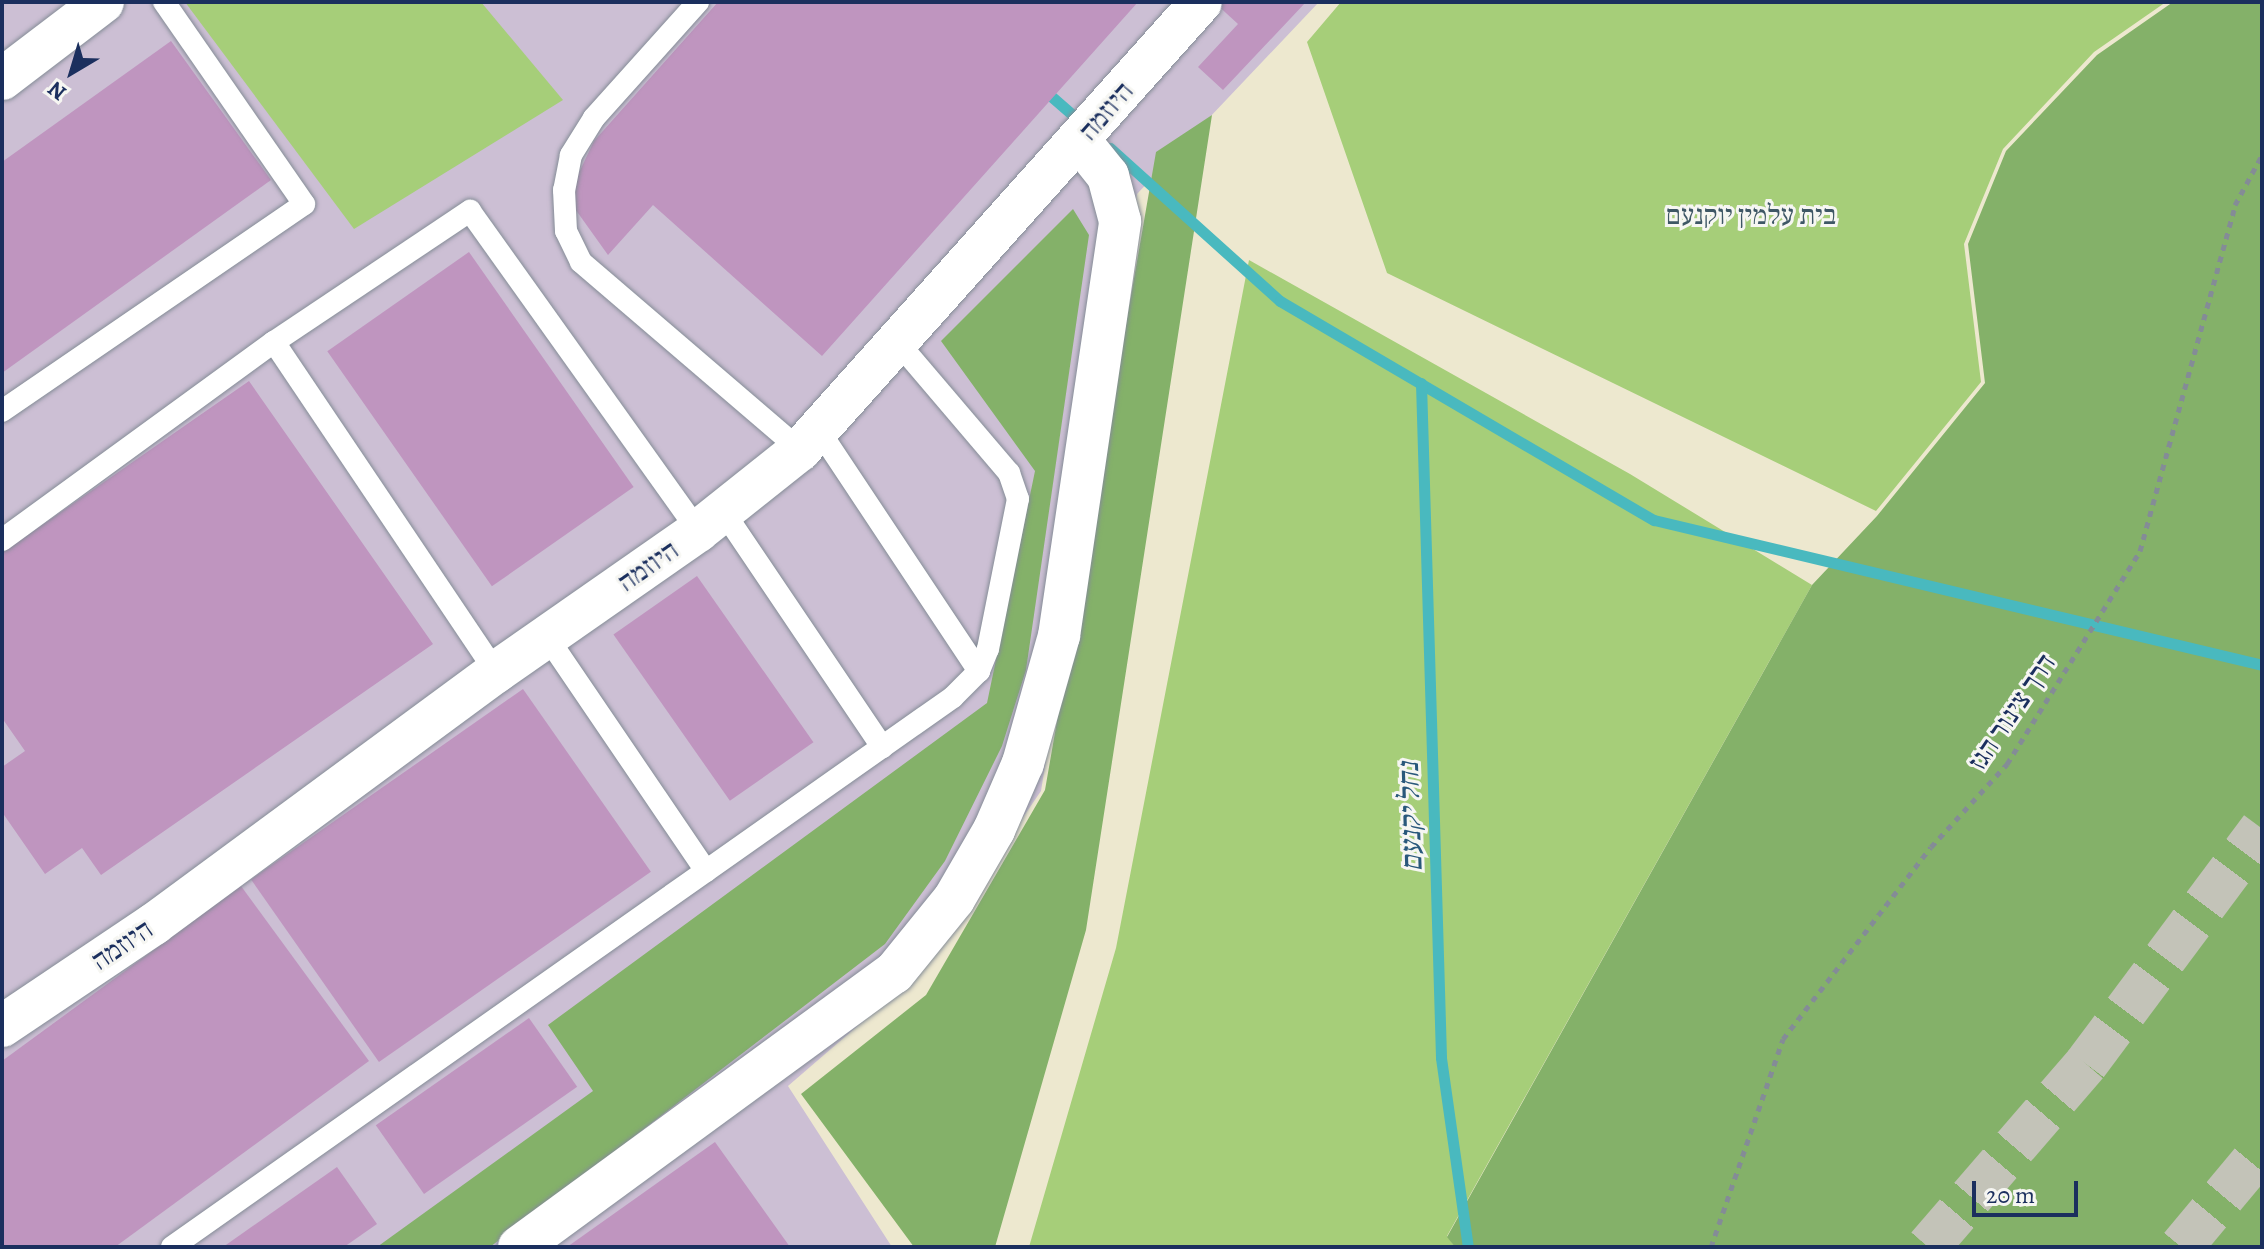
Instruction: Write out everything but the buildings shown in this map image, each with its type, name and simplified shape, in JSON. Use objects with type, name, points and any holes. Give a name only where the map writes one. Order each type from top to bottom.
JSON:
[{"type":"street","points":[[2,79],[103,2]]},
{"type":"street","name":"היוזמה","points":[[2,1026],[154,924],[496,672],[710,521],[809,440],[896,340],[1080,141],[1201,2]]},
{"type":"street","points":[[519,1247],[894,973],[954,899],[994,830],[1023,763],[1059,636],[1120,221],[1108,176],[1080,141]]},
{"type":"lane","points":[[2,411],[304,204],[164,2]]},
{"type":"lane","points":[[698,2],[594,118],[571,155],[564,190],[566,231],[581,262],[809,440],[979,671]]},
{"type":"lane","points":[[2,540],[274,342],[470,211],[882,747]]},
{"type":"lane","points":[[172,1247],[953,697],[979,671],[988,649],[1018,499],[1009,473],[896,340]]},
{"type":"lane","points":[[274,342],[496,672]]},
{"type":"lane","points":[[547,637],[706,871]]},
{"type":"path","name":"דרך צינור הגז","points":[[1711,1247],[1783,1039],[1931,847],[2007,764],[2140,551],[2235,205],[2262,155]]},
{"type":"shaded area","points":[[2,2],[1319,2],[1137,194],[1041,791],[912,979],[788,1086],[892,1247],[2,1247]]},
{"type":"green space","points":[[185,2],[481,2],[563,100],[354,229]]},
{"type":"green space","name":"בית עלמין יוקנעם","points":[[1341,2],[2166,2],[2094,52],[2003,149],[1964,244],[1981,382],[1876,511],[1387,273],[1307,42]]},
{"type":"green space","points":[[2173,2],[2262,2],[2262,1247],[1455,1247],[1447,1237],[1812,585],[1877,516],[1985,383],[1968,244],[2006,151],[2097,55]]},
{"type":"green space","points":[[1212,115],[1086,930],[995,1247],[914,1247],[801,1094],[926,995],[1045,790],[1156,152]]},
{"type":"green space","points":[[1073,209],[1089,235],[1026,670],[1002,746],[945,861],[885,944],[490,1247],[377,1247],[593,1091],[548,1025],[987,703],[1035,471],[941,341]]},
{"type":"green space","points":[[1249,260],[1630,474],[1812,585],[1447,1236],[1455,1247],[1029,1247],[1116,948]]},
{"type":"waterway","points":[[1044,90],[1082,123]]},
{"type":"waterway","points":[[1110,148],[1280,301],[1654,520],[2262,665]]},
{"type":"waterway","name":"נחל יקנעם","points":[[1421,383],[1441,1058],[1468,1247]]},
{"type":"tunnel","points":[[1928,1247],[2086,1064],[2262,828]]},
{"type":"tunnel","points":[[2181,1247],[2262,1150]]}]
